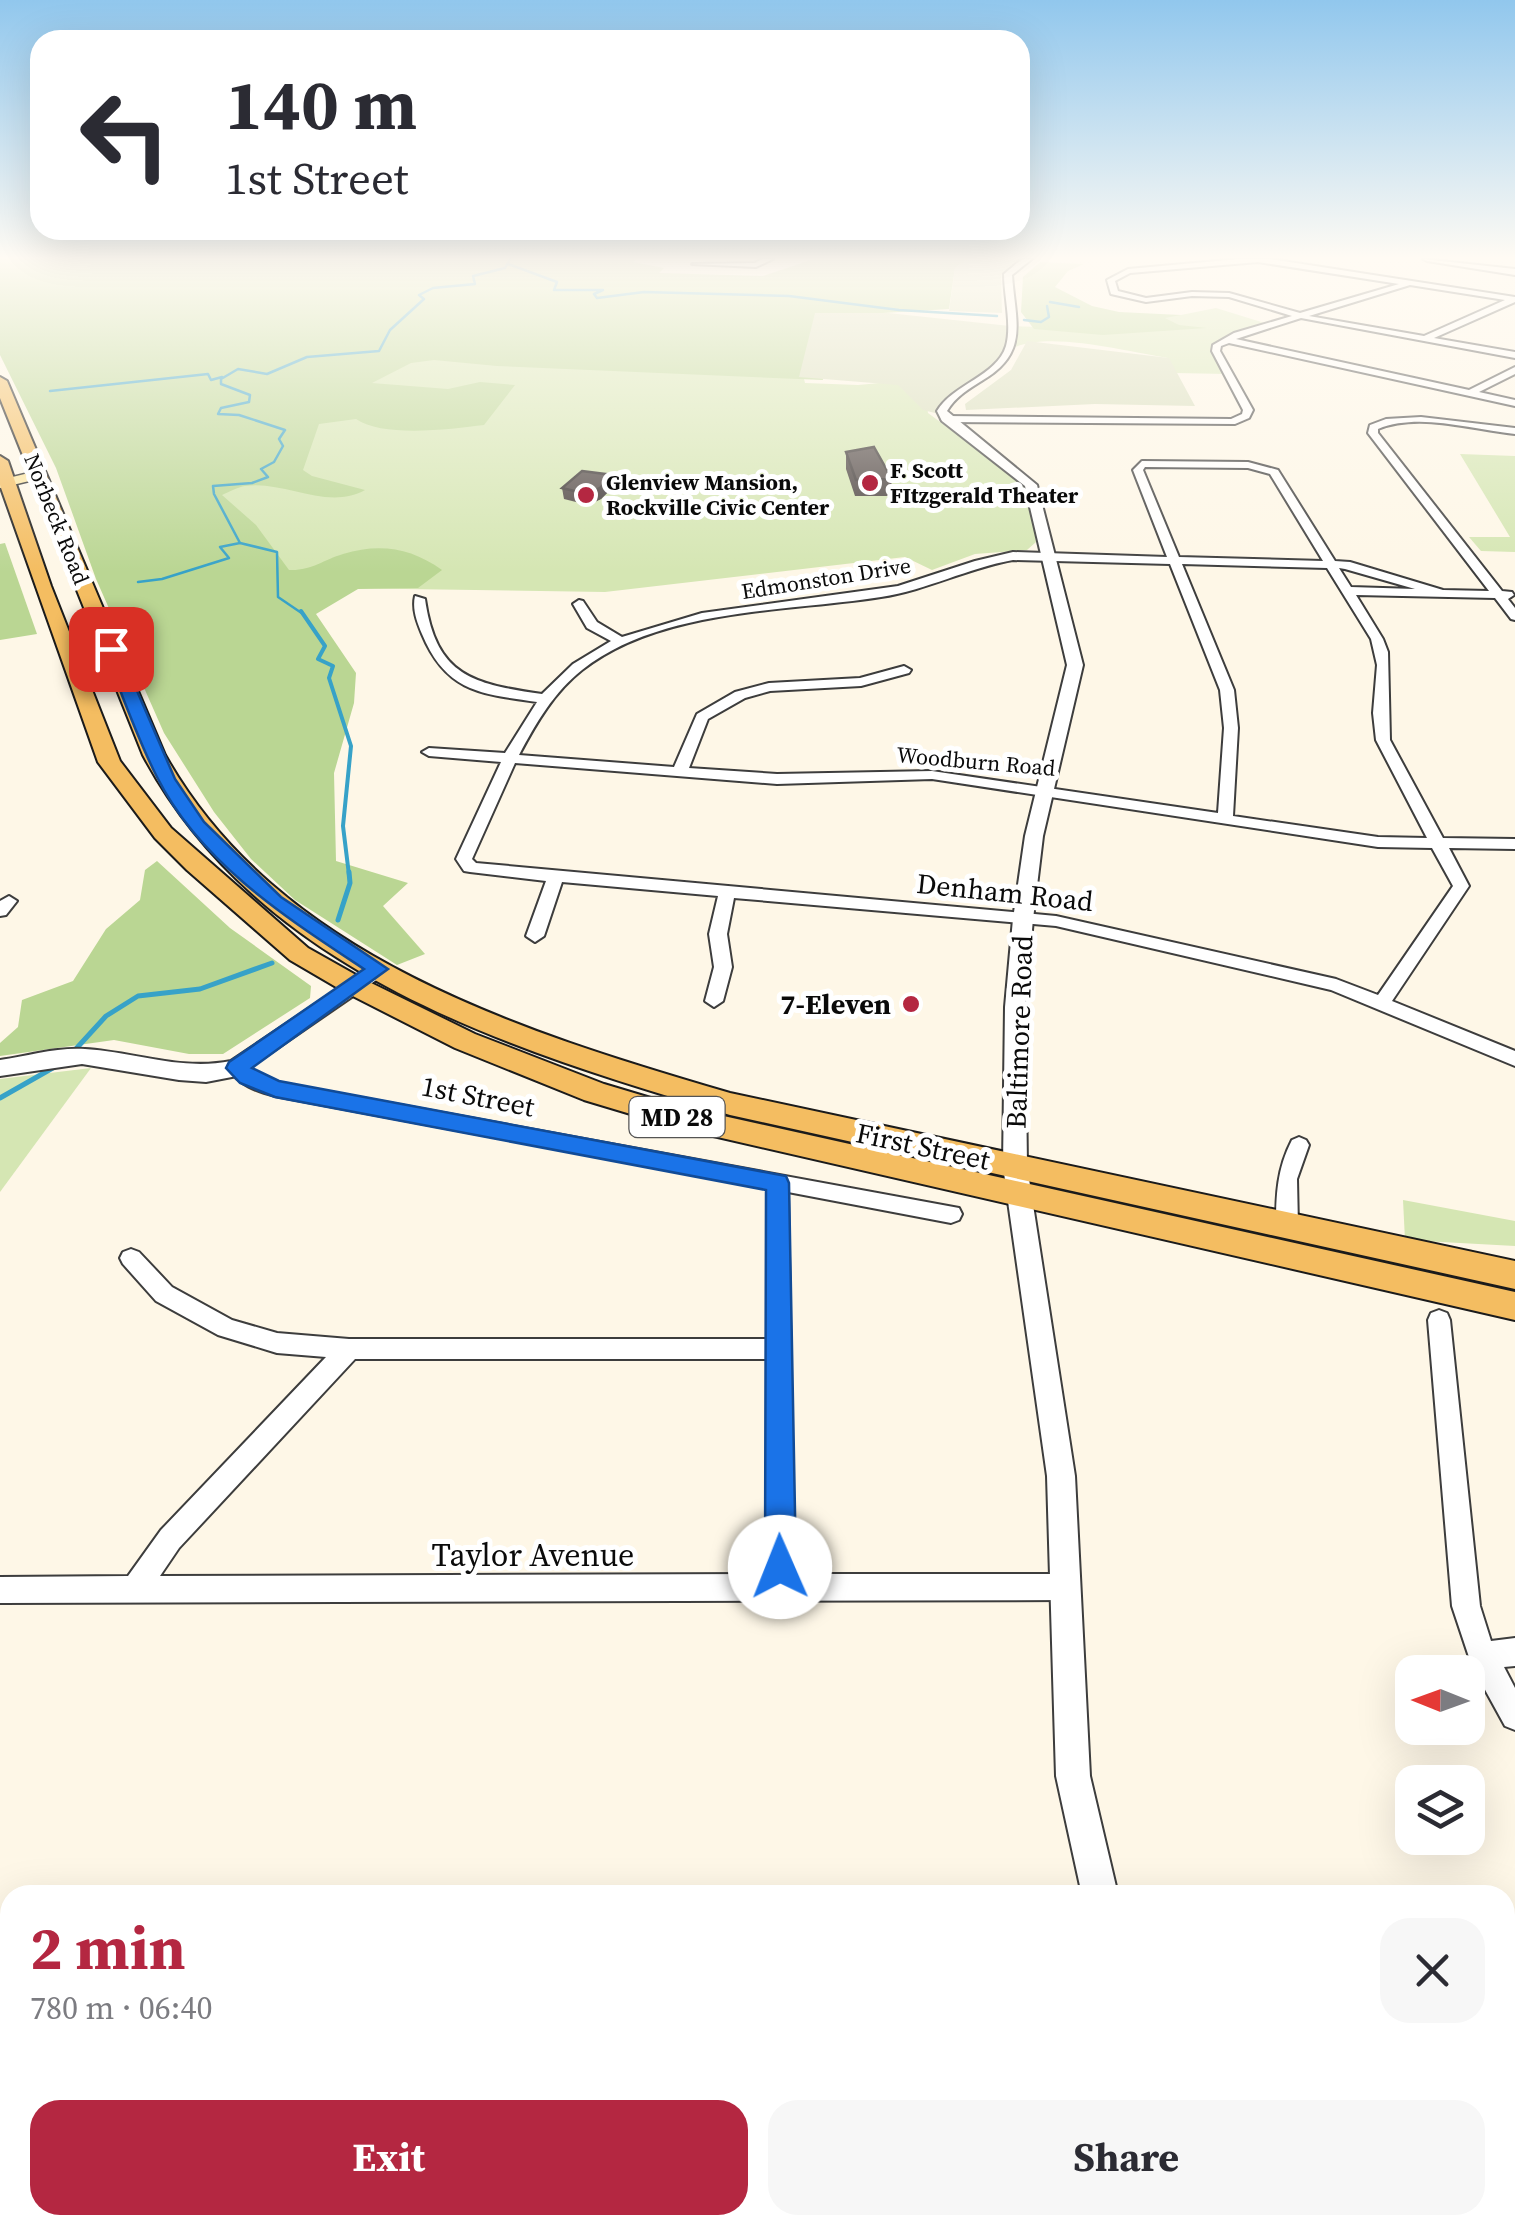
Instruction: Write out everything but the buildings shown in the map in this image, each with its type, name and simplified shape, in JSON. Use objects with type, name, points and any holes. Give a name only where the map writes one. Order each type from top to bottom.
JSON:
[{"type":"main road","name":"Norbeck Road","points":[[0,381],[154,754],[178,800],[198,826],[274,901],[366,977]]},
{"type":"main road","points":[[2,480],[35,472]]},
{"type":"main road","name":"Norbeck Road","points":[[2,480],[99,741],[119,777],[163,832],[246,911],[299,954],[366,977]]},
{"type":"main road","name":"First Street","points":[[366,977],[465,1041],[594,1092],[690,1120],[1287,1227],[1515,1276]]},
{"type":"main road","name":"First Street","points":[[1016,1180],[1515,1306]]},
{"type":"street","points":[[998,363],[945,404],[942,411],[946,420],[1232,422],[1246,416],[1248,410],[1223,363]]},
{"type":"street","points":[[1325,363],[1515,403]]},
{"type":"street","points":[[1472,392],[1515,370]]},
{"type":"street","points":[[1515,430],[1405,419],[1383,421],[1373,427],[1373,433],[1508,595],[1515,616]]},
{"type":"street","name":"Baltimore Road","points":[[946,420],[1031,485],[1075,666],[1034,836],[1023,919],[1015,1007],[1016,1180],[1061,1476],[1073,1776],[1098,1885]]},
{"type":"street","points":[[1226,818],[1231,728],[1227,690],[1138,470],[1142,464],[1264,468],[1281,478],[1384,655],[1377,715],[1382,740],[1461,886],[1383,1002]]},
{"type":"street","name":"Edmonston Drive","points":[[470,866],[464,858],[545,699],[578,668],[665,626],[708,616],[904,590],[990,559],[1332,564],[1370,569],[1438,592]]},
{"type":"street","name":"Edmonston Drive","points":[[1348,591],[1508,595]]},
{"type":"street","points":[[420,599],[438,658],[448,672],[482,688],[545,699]]},
{"type":"street","points":[[579,604],[592,625],[623,643]]},
{"type":"street","points":[[679,773],[694,728],[702,718],[740,694],[770,687],[861,682],[904,670]]},
{"type":"street","name":"Woodburn Road","points":[[429,752],[777,779],[932,775],[1378,842],[1515,844]]},
{"type":"street","name":"Denham Road","points":[[470,866],[1056,921],[1275,969],[1383,1002],[1515,1059]]},
{"type":"street","points":[[535,936],[556,877]]},
{"type":"street","points":[[714,1001],[723,967],[718,934],[727,892]]},
{"type":"street","points":[[0,1068],[82,1056],[179,1072],[206,1074],[237,1068],[366,977]]},
{"type":"street","name":"1st Street","points":[[237,1068],[259,1084],[275,1088],[950,1214]]},
{"type":"street","points":[[1287,1227],[1287,1180],[1299,1144]]},
{"type":"street","points":[[778,1183],[776,1349],[781,1590]]},
{"type":"street","points":[[131,1258],[164,1294],[226,1328],[277,1343],[349,1350],[776,1349]]},
{"type":"street","points":[[1439,1320],[1466,1606],[1482,1655]]},
{"type":"street","points":[[134,1590],[170,1539],[349,1350]]},
{"type":"street","name":"Taylor Avenue","points":[[0,1590],[1067,1587]]},
{"type":"street","points":[[1485,1656],[1515,1652]]},
{"type":"street","points":[[1485,1661],[1515,1716]]},
{"type":"green space","points":[[4,363],[410,363],[372,383],[448,389],[480,382],[515,385],[484,425],[418,431],[383,429],[356,419],[319,424],[303,470],[365,490],[351,496],[321,496],[260,485],[222,495],[256,525],[289,570],[382,548],[407,552],[442,570],[418,588],[358,589],[316,614],[356,673],[354,703],[334,773],[336,861],[408,883],[383,906],[425,954],[397,965],[295,900],[251,859],[214,812],[164,733],[96,579],[56,468]]},
{"type":"green space","points":[[84,363],[699,363],[804,379],[805,383],[858,385],[923,379],[928,413],[1026,485],[1036,542],[1027,550],[975,554],[932,570],[905,557],[605,592],[265,587]]},
{"type":"green space","points":[[469,363],[822,363],[823,380]]},
{"type":"green space","points":[[802,363],[997,363],[955,396],[943,415],[923,410],[898,385],[799,377]]},
{"type":"green space","points":[[1015,363],[1172,363],[1195,406],[1095,404],[966,410],[965,404]]},
{"type":"green space","points":[[1170,363],[1224,363],[1228,374],[1175,373]]},
{"type":"green space","points":[[1460,454],[1515,456],[1515,552],[1481,551],[1469,537],[1510,537]]},
{"type":"green space","points":[[5,543],[37,634],[0,640],[0,544]]},
{"type":"green space","points":[[157,861],[230,928],[311,986],[310,998],[223,1054],[189,1054],[114,1040],[0,1056],[0,1043],[18,1027],[22,1000],[73,981],[106,929],[140,900],[145,870]]},
{"type":"green space","points":[[91,1068],[0,1192],[0,1079]]},
{"type":"green space","points":[[1403,1200],[1515,1221],[1515,1246],[1405,1240]]},
{"type":"waterway","points":[[240,543],[213,486],[252,483],[268,477],[261,469],[274,462],[283,446],[279,439],[285,430],[239,415],[218,414],[221,408],[249,402],[250,395],[221,384],[221,379],[238,369],[267,374],[292,363]]},
{"type":"waterway","points":[[50,391],[208,374],[211,380],[222,377]]},
{"type":"waterway","points":[[138,582],[162,579],[229,558],[220,547],[240,543]]},
{"type":"waterway","points":[[240,543],[277,552],[278,597],[303,614]]},
{"type":"waterway","points":[[301,611],[325,646],[318,659],[333,666],[329,678],[351,746],[343,826],[349,875]]},
{"type":"waterway","points":[[338,920],[350,883],[349,872]]},
{"type":"waterway","points":[[74,1051],[106,1016],[138,996],[200,989],[272,963]]},
{"type":"waterway","points":[[0,1098],[58,1065]]},
{"type":"place","name":"F. Scott FItzgerald Theater","points":[[870,483]]},
{"type":"place","name":"Glenview Mansion, Rockville Civic Center","points":[[586,495]]},
{"type":"place","name":"7-Eleven","points":[[911,1004]]},
{"type":"route","points":[[111,649],[166,779],[198,826],[274,901],[378,969],[237,1068],[248,1077],[275,1088],[778,1183],[780,1567]]}]
